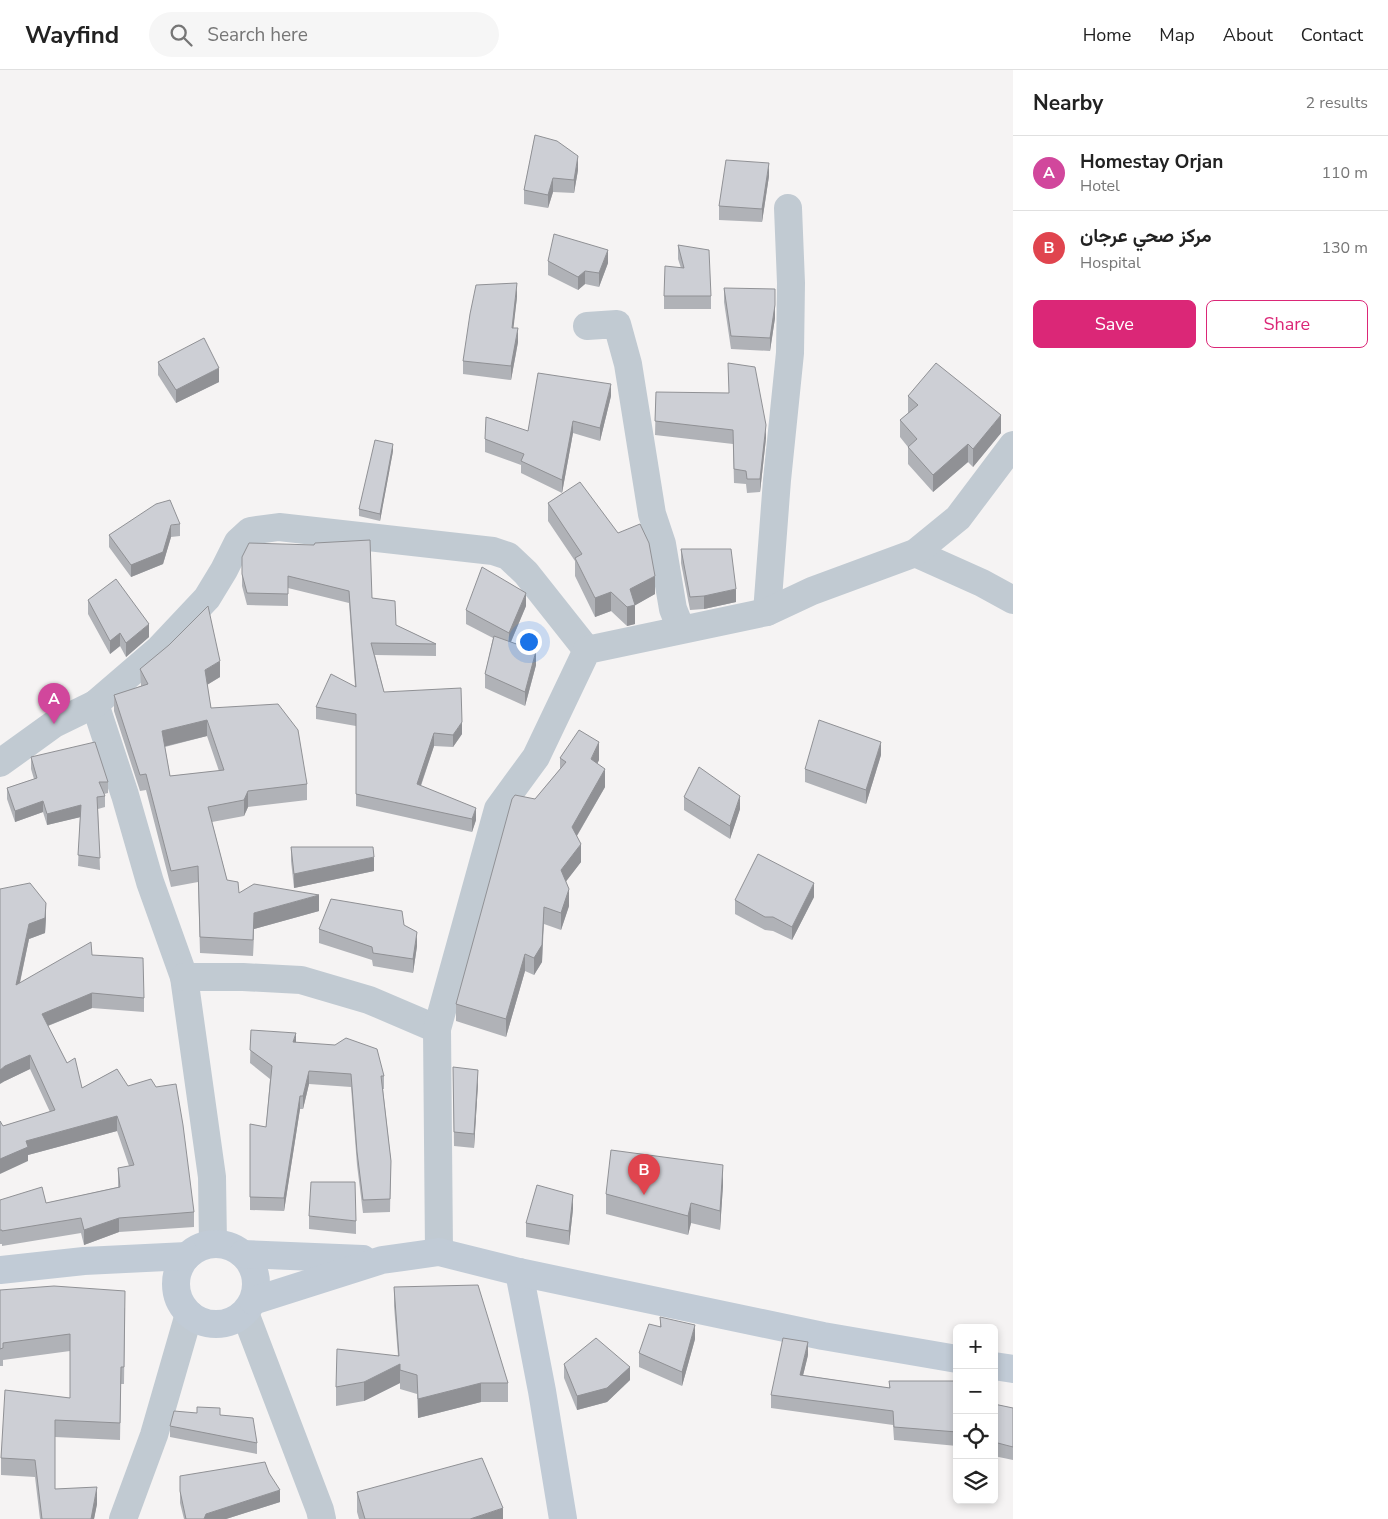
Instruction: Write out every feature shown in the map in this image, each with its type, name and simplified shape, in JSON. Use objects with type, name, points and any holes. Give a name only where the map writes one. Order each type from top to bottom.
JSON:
[{"type":"street","points":[[767,612],[777,480],[790,353],[791,282],[788,208]]},
{"type":"street","points":[[587,326],[617,324],[628,364],[652,514],[662,544],[673,609],[682,629]]},
{"type":"street","points":[[587,650],[767,612],[812,591],[915,553],[958,518],[1013,445]]},
{"type":"street","points":[[0,763],[54,724],[96,704],[159,649],[207,598],[238,542],[250,531],[279,527],[493,551],[508,556],[526,573],[587,650]]},
{"type":"street","points":[[915,553],[982,583],[1013,600]]},
{"type":"street","points":[[439,1252],[437,1029],[498,809],[536,757],[587,650]]},
{"type":"street","points":[[96,704],[150,882],[184,978],[212,1177],[213,1244]]},
{"type":"street","points":[[184,978],[243,976],[301,980],[369,1000],[437,1029]]},
{"type":"street","points":[[322,1519],[249,1307],[257,1284],[253,1268],[243,1254],[229,1246],[213,1244],[199,1248],[187,1256],[179,1267],[176,1279],[176,1292],[181,1305],[189,1314],[202,1322],[218,1325],[232,1321],[249,1307],[382,1260]]},
{"type":"street","points":[[243,1254],[382,1260],[439,1252],[518,1272],[822,1336],[953,1358]]},
{"type":"street","points":[[0,1270],[84,1261],[187,1256]]},
{"type":"street","points":[[518,1272],[542,1391],[563,1519]]},
{"type":"street","points":[[124,1519],[154,1435],[189,1314]]},
{"type":"street","points":[[998,1367],[1013,1369]]},
{"type":"building","points":[[535,135],[557,141],[578,156],[574,180],[553,178],[548,195],[524,190]]},
{"type":"building","points":[[726,160],[769,163],[762,209],[719,206]]},
{"type":"building","points":[[554,234],[608,250],[599,273],[585,271],[578,277],[548,261]]},
{"type":"building","points":[[678,245],[709,250],[711,296],[664,296],[665,266],[684,268]]},
{"type":"building","points":[[517,283],[512,328],[518,328],[511,366],[463,361],[476,285]]},
{"type":"building","points":[[724,288],[775,289],[775,305],[770,338],[731,336]]},
{"type":"building","points":[[204,338],[219,368],[176,390],[158,362]]},
{"type":"building","points":[[728,363],[755,367],[766,425],[760,479],[747,479],[746,471],[734,469],[733,430],[655,421],[656,392],[729,393]]},
{"type":"building","points":[[936,363],[1001,415],[973,449],[968,444],[933,475],[908,447],[917,439],[900,420],[918,405],[908,396]]},
{"type":"building","points":[[538,373],[611,384],[600,428],[573,421],[562,480],[521,461],[524,454],[485,439],[486,417],[528,431]]},
{"type":"building","points":[[375,440],[393,444],[380,514],[359,509]]},
{"type":"building","points":[[580,482],[618,533],[640,524],[649,543],[655,576],[630,589],[635,605],[627,607],[611,592],[595,598],[575,558],[582,554],[548,503]]},
{"type":"building","points":[[170,500],[180,524],[171,525],[163,552],[131,565],[109,535],[156,504]]},
{"type":"building","points":[[370,540],[372,598],[395,601],[396,625],[436,644],[371,643],[384,692],[461,688],[462,722],[453,735],[434,733],[417,784],[476,808],[472,819],[356,794],[356,714],[316,707],[331,674],[356,687],[349,591],[288,576],[288,594],[247,593],[242,574],[242,557],[249,543],[314,545],[315,543]]},
{"type":"building","points":[[681,549],[731,549],[736,589],[690,597]]},
{"type":"building","points":[[482,567],[526,593],[509,633],[466,610]]},
{"type":"building","points":[[116,579],[149,624],[126,643],[120,633],[110,641],[88,600]]},
{"type":"building","points":[[208,606],[220,661],[205,670],[211,708],[278,704],[298,730],[307,784],[248,791],[244,800],[208,807],[227,880],[238,882],[239,893],[254,884],[319,895],[254,913],[253,940],[200,937],[198,866],[171,871],[146,774],[140,775],[114,695],[148,684],[140,669],[169,645]],"holes":[[[207,720],[224,770],[170,776],[162,731]]]},
{"type":"building","points":[[494,636],[536,651],[525,692],[485,674]]},
{"type":"building","points":[[819,720],[881,742],[866,790],[805,769]]},
{"type":"building","points":[[579,730],[599,742],[591,759],[605,769],[572,827],[581,844],[561,870],[569,889],[561,913],[544,907],[542,945],[534,958],[525,954],[506,1019],[456,1004],[512,799],[515,795],[535,799],[566,762],[560,758]]},
{"type":"building","points":[[95,742],[108,782],[99,782],[105,796],[97,797],[100,858],[78,855],[81,805],[47,814],[43,801],[15,811],[7,788],[37,778],[31,757]]},
{"type":"building","points":[[699,767],[740,796],[730,826],[684,797]]},
{"type":"building","points":[[291,847],[373,847],[374,857],[294,874]]},
{"type":"building","points":[[758,854],[814,883],[792,927],[773,917],[765,917],[735,900]]},
{"type":"building","points":[[30,883],[46,903],[45,918],[29,924],[16,985],[91,942],[92,955],[143,958],[144,998],[92,993],[42,1014],[67,1063],[75,1058],[82,1088],[117,1069],[128,1086],[151,1079],[156,1087],[176,1084],[194,1212],[119,1218],[84,1230],[81,1218],[0,1230],[0,1200],[42,1187],[46,1203],[120,1187],[118,1168],[134,1165],[117,1116],[26,1141],[28,1147],[0,1159],[0,1121],[3,1126],[55,1110],[30,1055],[0,1070],[0,889]]},
{"type":"building","points":[[331,899],[402,911],[404,925],[417,932],[413,959],[373,953],[372,947],[319,929]]},
{"type":"building","points":[[251,1030],[296,1033],[293,1042],[335,1045],[346,1038],[377,1049],[384,1076],[381,1076],[391,1161],[390,1199],[363,1200],[351,1074],[309,1071],[303,1096],[300,1096],[284,1198],[250,1197],[250,1124],[266,1127],[272,1066],[250,1050]]},
{"type":"building","points":[[453,1067],[478,1070],[474,1134],[454,1132]]},
{"type":"building","points":[[611,1150],[723,1165],[720,1211],[691,1203],[688,1216],[606,1194]]},
{"type":"building","points":[[311,1182],[355,1182],[356,1221],[309,1216]]},
{"type":"building","points":[[537,1185],[573,1195],[569,1231],[526,1223]]},
{"type":"building","points":[[478,1285],[508,1383],[481,1383],[418,1399],[417,1375],[400,1370],[400,1364],[364,1382],[336,1387],[337,1349],[399,1356],[394,1287]]},
{"type":"building","points":[[54,1286],[125,1291],[124,1367],[121,1367],[120,1423],[55,1420],[55,1489],[97,1487],[91,1519],[42,1519],[35,1460],[1,1458],[5,1390],[70,1398],[70,1334],[3,1343],[3,1348],[0,1349],[0,1290]]},
{"type":"building","points":[[660,1317],[695,1325],[682,1372],[639,1353],[649,1324],[661,1327]]},
{"type":"building","points":[[596,1338],[630,1367],[607,1388],[577,1396],[564,1364]]},
{"type":"building","points":[[783,1338],[808,1342],[800,1375],[890,1388],[889,1381],[953,1381],[953,1432],[894,1427],[893,1411],[771,1395]]},
{"type":"building","points":[[998,1405],[1013,1408],[1013,1447],[998,1443]]},
{"type":"building","points":[[197,1407],[220,1408],[220,1415],[253,1418],[257,1443],[170,1426],[174,1411],[197,1413]]},
{"type":"building","points":[[482,1458],[503,1508],[470,1519],[365,1519],[357,1492]]},
{"type":"building","points":[[265,1462],[269,1473],[280,1490],[206,1514],[204,1519],[186,1519],[180,1491],[180,1476]]},
{"type":"place","name":"Homestay Orjan","points":[[54,724]]},
{"type":"place","name":"مركز صحي عرجان","points":[[644,1195]]}]
